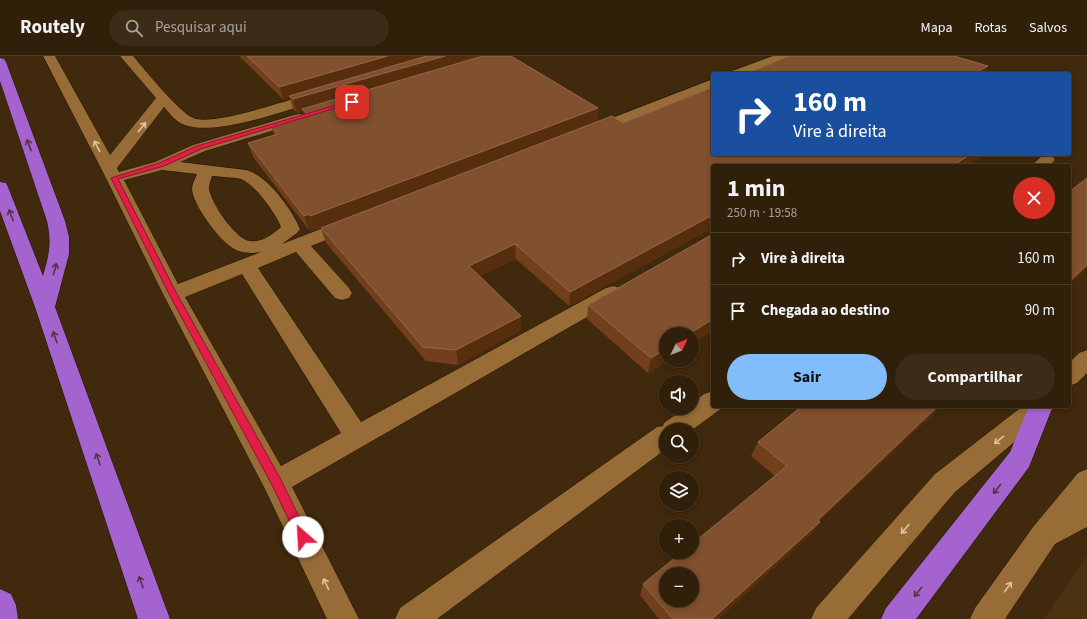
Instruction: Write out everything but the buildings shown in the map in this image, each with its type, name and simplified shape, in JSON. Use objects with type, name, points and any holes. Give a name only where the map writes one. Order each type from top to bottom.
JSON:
[{"type":"highway","points":[[0,62],[56,221],[60,237],[59,254],[45,307]]},
{"type":"highway","points":[[0,187],[45,307],[154,619]]},
{"type":"highway","points":[[897,619],[1020,459],[1039,408]]},
{"type":"highway","points":[[0,605],[2,619]]},
{"type":"street","points":[[49,56],[173,294],[276,482],[343,619]]},
{"type":"street","points":[[126,56],[163,98],[181,116],[191,123],[212,123],[260,113],[334,91]]},
{"type":"street","points":[[742,72],[784,56]]},
{"type":"street","points":[[573,138],[711,84]]},
{"type":"street","points":[[111,173],[163,98]]},
{"type":"street","points":[[111,173],[161,165],[199,148],[314,114]]},
{"type":"street","points":[[161,165],[206,170],[246,175],[259,183],[287,219],[290,229],[280,238],[260,247],[243,246],[231,238],[207,205],[201,190],[206,170]]},
{"type":"street","points":[[173,294],[366,218]]},
{"type":"street","points":[[300,244],[342,293]]},
{"type":"street","points":[[246,265],[358,436]]},
{"type":"street","points":[[276,482],[629,284]]},
{"type":"street","points":[[1071,375],[1087,358]]},
{"type":"street","points":[[683,423],[711,402]]},
{"type":"street","points":[[827,619],[946,483],[1038,408]]},
{"type":"street","points":[[411,619],[659,440]]},
{"type":"street","points":[[986,619],[1043,537],[1087,481]]},
{"type":"street","points":[[1043,537],[1087,512]]},
{"type":"shaded area","points":[[1087,555],[1087,619],[1044,619]]},
{"type":"route","points":[[303,537],[276,482],[173,294],[114,178],[161,165],[199,148],[352,102]]}]
